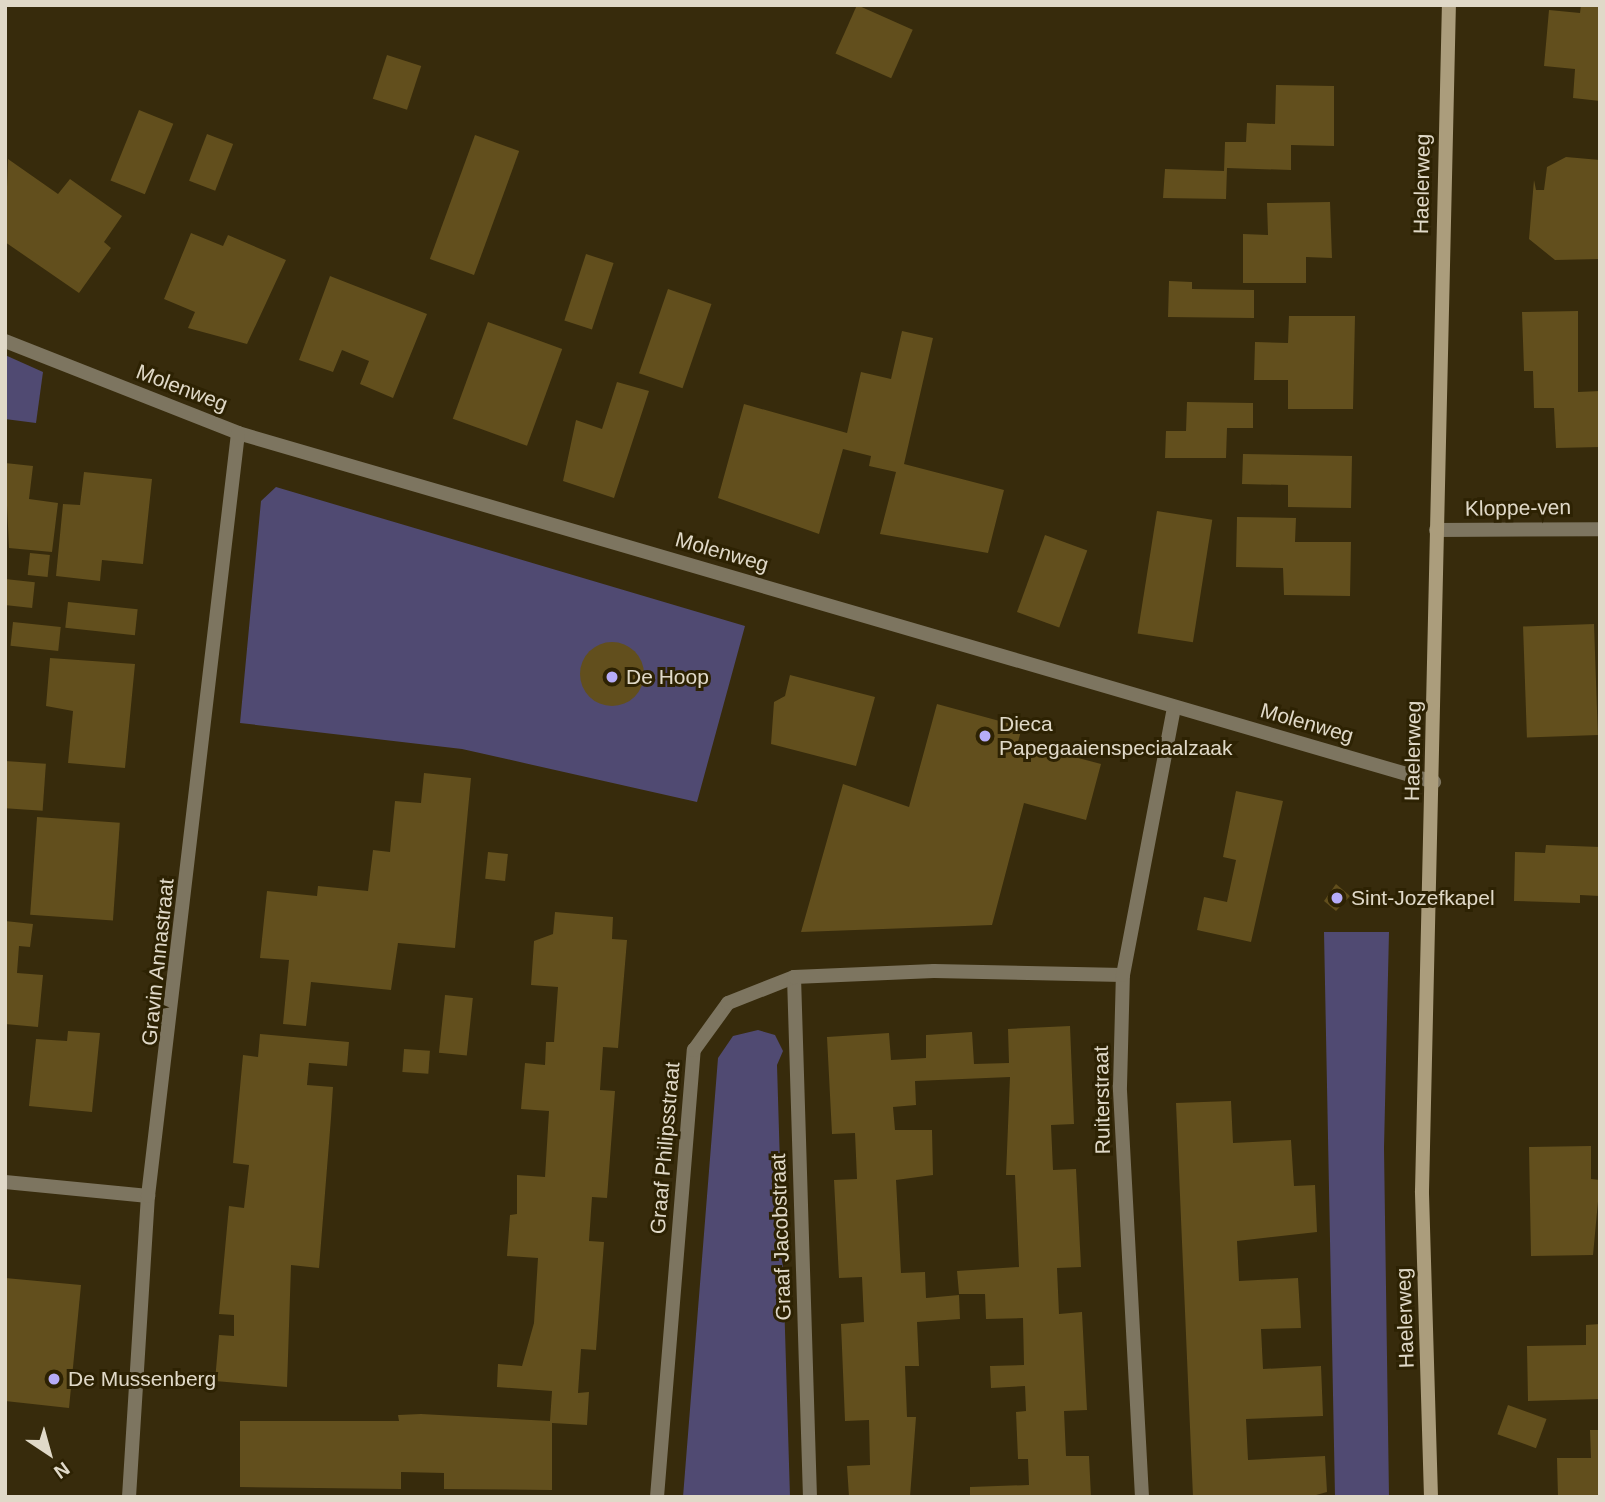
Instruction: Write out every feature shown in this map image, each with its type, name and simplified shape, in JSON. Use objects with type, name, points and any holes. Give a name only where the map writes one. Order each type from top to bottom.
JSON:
[{"type":"street","name":"Haelerweg","points":[[1431,1497],[1422,1191],[1434,782],[1436,530],[1449,5]]},
{"type":"street","name":"Molenweg","points":[[5,341],[238,433],[1434,782]]},
{"type":"street","name":"Gravin Annastraat","points":[[130,1497],[148,1196],[238,433]]},
{"type":"street","name":"Kloppe-ven","points":[[1436,530],[1600,529]]},
{"type":"street","name":"Ruiterstraat","points":[[1142,1497],[1120,1086],[1123,975],[1174,707]]},
{"type":"street","name":"Graaf Philipsstraat","points":[[657,1497],[694,1050],[728,1003],[794,977],[934,971],[1123,975]]},
{"type":"street","name":"Graaf Jacobstraat","points":[[794,977],[810,1497]]},
{"type":"street","points":[[5,1182],[148,1196]]},
{"type":"shaded area","points":[[5,355],[43,372],[36,423],[5,419]]},
{"type":"shaded area","points":[[276,487],[745,626],[697,802],[462,749],[240,723],[261,501]]},
{"type":"shaded area","points":[[1324,932],[1389,932],[1384,1148],[1389,1497],[1335,1497]]},
{"type":"shaded area","points":[[758,1030],[775,1035],[783,1051],[777,1065],[790,1497],[683,1497],[718,1058],[733,1036]]},
{"type":"building","points":[[857,5],[913,30],[891,78],[835,53]]},
{"type":"building","points":[[1581,5],[1600,5],[1600,101],[1573,98],[1575,69],[1544,66],[1549,10],[1580,13]]},
{"type":"building","points":[[387,55],[421,66],[407,110],[373,99]]},
{"type":"building","points":[[1276,85],[1334,86],[1334,146],[1291,145],[1291,170],[1227,168],[1226,199],[1163,198],[1165,169],[1224,171],[1225,142],[1246,142],[1247,123],[1275,124]]},
{"type":"building","points":[[139,110],[173,124],[145,194],[111,180]]},
{"type":"building","points":[[207,134],[233,144],[215,191],[189,181]]},
{"type":"building","points":[[475,135],[519,151],[474,275],[430,259]]},
{"type":"building","points":[[1566,157],[1600,160],[1600,259],[1555,260],[1529,239],[1534,180],[1536,190],[1544,190],[1547,167]]},
{"type":"building","points":[[8,159],[58,194],[70,179],[122,216],[104,242],[111,248],[79,293],[5,242]]},
{"type":"building","points":[[1330,202],[1332,258],[1306,257],[1306,283],[1243,283],[1243,234],[1268,235],[1267,203]]},
{"type":"building","points":[[191,233],[223,246],[228,235],[286,260],[247,344],[188,328],[195,312],[164,299]]},
{"type":"building","points":[[586,254],[614,263],[592,330],[564,321]]},
{"type":"building","points":[[330,276],[427,314],[393,398],[360,384],[369,361],[342,350],[333,372],[299,360]]},
{"type":"building","points":[[1169,281],[1192,282],[1192,289],[1254,290],[1254,318],[1168,317]]},
{"type":"building","points":[[668,289],[711,304],[683,388],[639,373]]},
{"type":"building","points":[[1578,311],[1578,392],[1600,391],[1600,447],[1556,448],[1554,408],[1534,408],[1533,371],[1524,371],[1522,312]]},
{"type":"building","points":[[1289,316],[1355,316],[1353,409],[1288,409],[1288,380],[1254,380],[1255,342],[1288,343]]},
{"type":"building","points":[[488,322],[562,349],[527,446],[453,419]]},
{"type":"building","points":[[902,331],[933,338],[904,464],[1004,490],[988,553],[880,534],[896,472],[869,466],[871,456],[843,449],[819,534],[718,498],[744,404],[847,433],[861,372],[891,379]]},
{"type":"building","points":[[617,382],[649,391],[614,498],[563,481],[576,420],[602,429]]},
{"type":"building","points":[[1187,402],[1253,403],[1253,428],[1227,428],[1226,458],[1165,458],[1166,431],[1186,431]]},
{"type":"building","points":[[1243,454],[1352,456],[1351,508],[1288,507],[1288,485],[1242,484]]},
{"type":"building","points":[[5,463],[33,466],[29,499],[58,503],[52,552],[9,548]]},
{"type":"building","points":[[84,472],[152,479],[143,564],[102,560],[100,581],[56,576],[63,504],[80,505]]},
{"type":"building","points":[[1157,511],[1212,520],[1193,642],[1138,633]]},
{"type":"building","points":[[1237,517],[1296,518],[1295,542],[1351,542],[1350,596],[1284,595],[1283,568],[1236,567]]},
{"type":"building","points":[[1045,535],[1087,550],[1059,627],[1017,612]]},
{"type":"building","points":[[30,553],[50,555],[48,577],[28,575]]},
{"type":"building","points":[[5,579],[35,582],[32,608],[5,605]]},
{"type":"building","points":[[68,602],[138,609],[135,635],[65,628]]},
{"type":"building","points":[[13,622],[61,627],[58,651],[10,646]]},
{"type":"building","points":[[1594,624],[1598,735],[1527,737],[1523,626]]},
{"type":"building","name":"De Hoop","points":[[612,642],[630,648],[638,656],[644,674],[638,692],[630,700],[612,706],[594,700],[586,692],[580,674],[586,656],[594,648]]},
{"type":"building","points":[[50,658],[135,664],[125,768],[68,763],[73,711],[46,706]]},
{"type":"building","points":[[790,675],[875,697],[856,766],[771,744],[774,702],[785,696]]},
{"type":"building","points":[[937,704],[1022,727],[1018,742],[1101,764],[1086,820],[1024,803],[992,925],[801,932],[843,784],[909,807]]},
{"type":"building","points":[[5,761],[46,764],[43,811],[5,808]]},
{"type":"building","points":[[424,773],[471,778],[455,948],[398,943],[391,990],[311,982],[306,1026],[283,1024],[289,960],[260,958],[267,891],[317,896],[318,886],[368,891],[373,850],[390,852],[395,801],[421,803]]},
{"type":"building","points":[[1236,791],[1283,801],[1251,942],[1197,930],[1204,897],[1227,902],[1236,860],[1223,857]]},
{"type":"building","points":[[37,817],[120,823],[113,921],[30,915]]},
{"type":"building","points":[[1546,845],[1600,847],[1600,896],[1580,895],[1580,903],[1514,901],[1515,852],[1545,853]]},
{"type":"building","points":[[488,852],[508,854],[505,881],[485,879]]},
{"type":"building","name":"Sint-Jozefkapel","points":[[1336,884],[1350,896],[1336,911],[1324,901]]},
{"type":"building","points":[[555,912],[613,917],[612,939],[627,940],[618,1048],[603,1047],[600,1090],[615,1091],[607,1198],[592,1197],[589,1241],[604,1242],[596,1350],[581,1349],[578,1393],[589,1392],[587,1425],[552,1423],[552,1490],[444,1489],[444,1473],[401,1472],[401,1489],[240,1487],[240,1421],[399,1421],[398,1415],[421,1414],[550,1421],[552,1391],[497,1387],[498,1364],[522,1366],[534,1323],[538,1258],[507,1256],[510,1215],[517,1214],[517,1175],[545,1177],[549,1111],[521,1109],[525,1063],[545,1065],[546,1042],[554,1042],[558,987],[531,985],[534,941],[553,934]]},
{"type":"building","points":[[5,921],[33,924],[30,947],[19,946],[17,973],[43,975],[38,1027],[5,1024]]},
{"type":"building","points":[[445,995],[473,998],[467,1056],[439,1053]]},
{"type":"building","points":[[1070,1026],[1074,1124],[1051,1125],[1053,1170],[1076,1169],[1081,1267],[1057,1268],[1059,1314],[1082,1312],[1087,1410],[1064,1411],[1066,1456],[1089,1456],[1091,1497],[970,1497],[970,1487],[1029,1485],[1028,1459],[1018,1459],[1016,1412],[1026,1411],[1025,1386],[991,1388],[990,1366],[1024,1365],[1023,1318],[986,1319],[985,1294],[959,1294],[957,1271],[1019,1267],[1015,1175],[1006,1175],[1010,1077],[915,1081],[916,1105],[893,1107],[895,1130],[932,1130],[933,1175],[896,1180],[901,1273],[925,1272],[926,1298],[959,1295],[960,1319],[917,1322],[919,1366],[905,1366],[907,1417],[916,1417],[910,1497],[849,1497],[847,1466],[870,1465],[869,1420],[845,1421],[841,1324],[864,1322],[862,1277],[839,1278],[834,1180],[857,1179],[855,1133],[832,1134],[827,1037],[889,1033],[891,1060],[926,1058],[926,1035],[972,1032],[974,1064],[1009,1063],[1008,1029]]},
{"type":"building","points":[[68,1031],[100,1033],[92,1112],[29,1106],[36,1039],[67,1041]]},
{"type":"building","points":[[260,1034],[349,1042],[347,1066],[309,1063],[307,1085],[333,1087],[331,1118],[319,1268],[291,1265],[287,1387],[215,1381],[219,1335],[234,1336],[234,1315],[219,1314],[229,1206],[244,1208],[249,1165],[233,1163],[243,1055],[258,1057]]},
{"type":"building","points":[[404,1049],[430,1051],[428,1074],[402,1072]]},
{"type":"building","points":[[1231,1101],[1233,1143],[1291,1140],[1294,1186],[1315,1185],[1317,1232],[1237,1241],[1239,1281],[1298,1278],[1301,1328],[1261,1329],[1263,1369],[1321,1366],[1323,1416],[1246,1419],[1248,1460],[1325,1456],[1327,1492],[1309,1497],[1193,1497],[1176,1103]]},
{"type":"building","points":[[1591,1146],[1591,1179],[1600,1180],[1593,1255],[1531,1256],[1529,1147]]},
{"type":"building","points":[[5,1278],[81,1285],[69,1408],[5,1401]]},
{"type":"building","points":[[1600,1324],[1600,1399],[1528,1401],[1527,1346],[1586,1345],[1586,1325]]},
{"type":"building","points":[[1508,1405],[1547,1419],[1536,1448],[1497,1434]]},
{"type":"building","points":[[1590,1430],[1600,1430],[1600,1497],[1558,1497],[1557,1458],[1591,1458]]},
{"type":"place","name":"De Hoop","points":[[612,677]]},
{"type":"place","name":"Dieca Papegaaienspeciaalzaak","points":[[985,736]]},
{"type":"place","name":"Sint-Jozefkapel","points":[[1337,898]]},
{"type":"place","name":"De Mussenberg","points":[[54,1379]]}]
